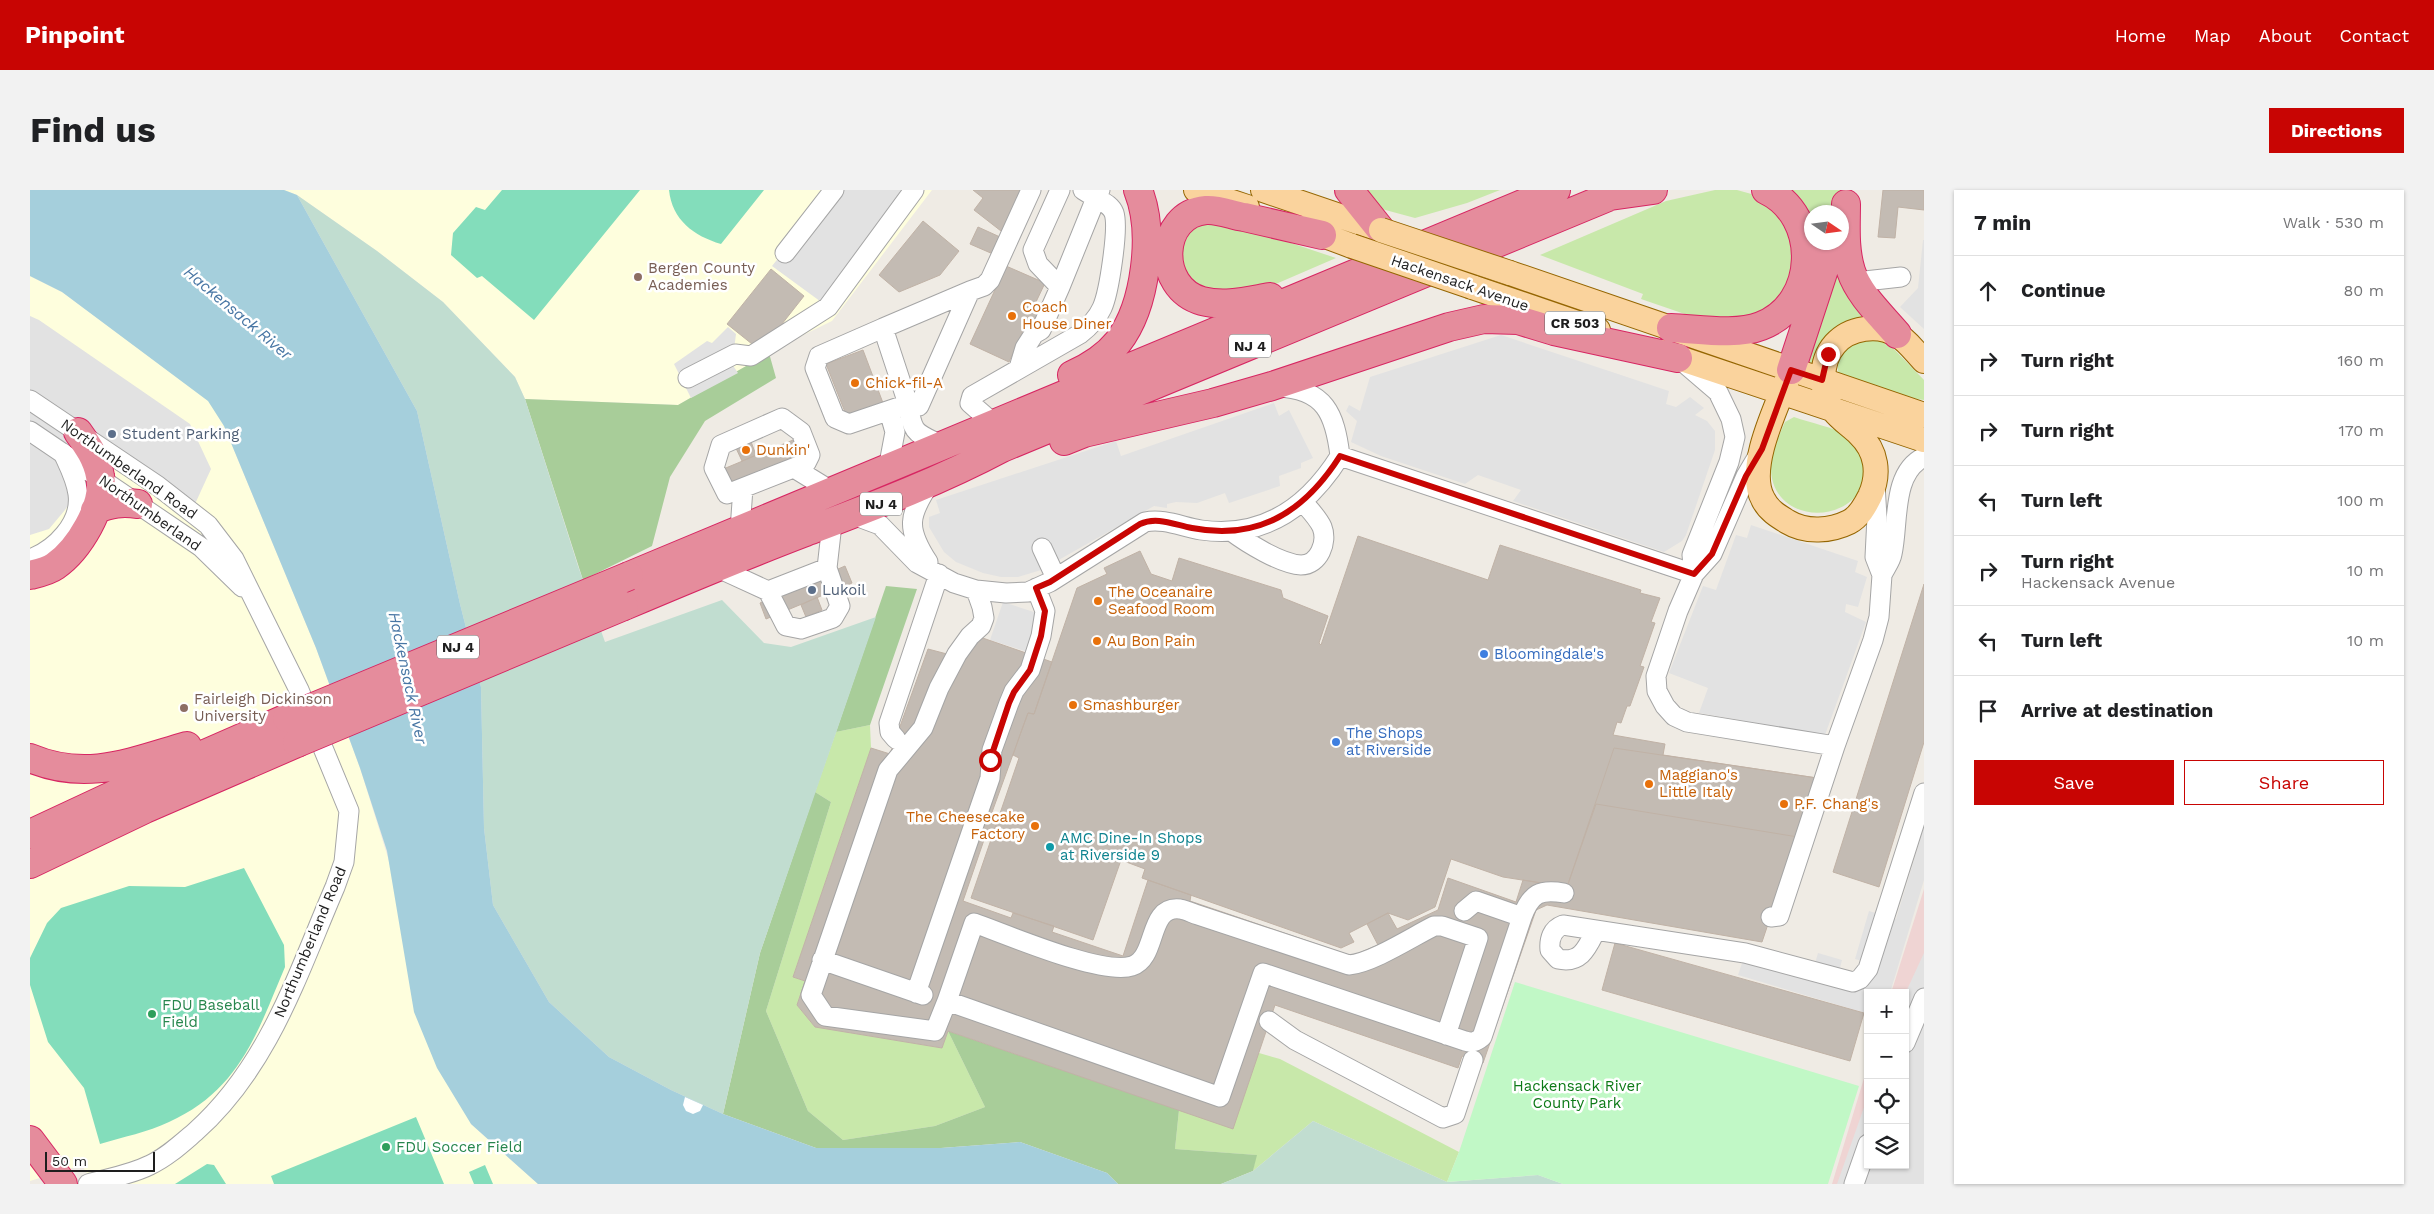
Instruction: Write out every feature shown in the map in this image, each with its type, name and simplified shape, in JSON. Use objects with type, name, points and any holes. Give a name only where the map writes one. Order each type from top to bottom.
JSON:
[{"type":"highway","points":[[994,424],[1060,380],[1100,360],[1118,341],[1126,329],[1138,301],[1144,267],[1144,216],[1138,190]]},
{"type":"highway","points":[[1349,190],[1381,230]]},
{"type":"highway","points":[[1468,226],[1514,190]]},
{"type":"highway","name":"NJ 4","points":[[30,834],[150,778],[287,718],[1556,190]]},
{"type":"highway","points":[[1618,193],[1653,190]]},
{"type":"highway","points":[[1671,328],[1745,330],[1775,320],[1789,307],[1803,280],[1807,248],[1803,233],[1791,210],[1782,200],[1766,190]]},
{"type":"highway","name":"NJ 4","points":[[30,864],[144,809],[297,743],[716,567],[842,520],[942,478],[1002,448],[1618,193]]},
{"type":"highway","points":[[1847,204],[1847,253],[1856,282],[1897,334]]},
{"type":"highway","points":[[1318,288],[1234,303],[1200,300],[1184,291],[1174,280],[1170,272],[1167,256],[1170,242],[1177,228],[1188,217],[1207,210],[1322,234]]},
{"type":"highway","points":[[1787,381],[1830,250]]},
{"type":"highway","points":[[942,478],[973,476],[1084,432],[1205,405],[1272,386],[1450,327],[1488,318],[1518,320],[1554,331],[1678,358]]},
{"type":"highway","points":[[30,575],[54,567],[68,554],[88,528],[95,510],[101,478],[94,455],[71,442]]},
{"type":"highway","points":[[95,510],[108,504],[123,502],[138,504]]},
{"type":"highway","points":[[30,758],[64,769],[90,770],[112,767],[287,718]]},
{"type":"highway","points":[[30,1140],[63,1184]]},
{"type":"highway","points":[[30,1171],[40,1184]]},
{"type":"main road","name":"Hackensack Avenue","points":[[1196,190],[1352,246],[1678,358],[1787,381],[1822,380],[1924,415]]},
{"type":"main road","name":"Hackensack Avenue","points":[[1263,190],[1671,328],[1787,381],[1833,410],[1924,440]]},
{"type":"main road","points":[[1787,381],[1762,449],[1757,472],[1762,500],[1772,512],[1795,526],[1823,530],[1839,527],[1854,519],[1865,506],[1875,485],[1875,458],[1861,436],[1833,410],[1822,380],[1828,354],[1843,336],[1856,330],[1874,328],[1897,334],[1924,361]]},
{"type":"street","points":[[785,253],[834,190]]},
{"type":"street","points":[[688,378],[735,354],[751,356],[828,307],[914,190]]},
{"type":"street","points":[[970,292],[919,406],[908,404],[849,424],[835,418],[815,368],[819,356],[984,286],[990,280],[1030,190]]},
{"type":"street","points":[[1060,190],[1033,250],[1038,264],[1060,287]]},
{"type":"street","points":[[994,424],[970,403],[972,396],[1080,334],[1091,325],[1103,308],[1113,252],[1114,213],[1109,206],[1093,193],[1060,287],[1041,330],[1034,334],[1025,348],[1019,368]]},
{"type":"street","points":[[1856,282],[1901,277]]},
{"type":"street","points":[[883,328],[914,428],[918,434],[943,446]]},
{"type":"street","points":[[1678,358],[1718,392],[1731,419],[1735,437],[1728,462],[1692,555],[1694,574]]},
{"type":"street","points":[[716,567],[768,591],[786,626],[800,629],[833,618],[840,606],[827,568],[842,520],[880,525],[917,562],[954,583],[976,590],[1006,593],[1028,592],[1056,578],[1145,522],[1156,520],[1202,530],[1231,531],[1250,528],[1273,520],[1303,502],[1320,484],[1340,456],[1334,423],[1321,402],[1308,392],[1295,388],[1272,386]]},
{"type":"street","name":"Northumberland Road","points":[[30,400],[71,442],[158,486],[208,525],[234,558],[303,698],[349,811],[344,862],[269,1038],[231,1097],[178,1147],[150,1165],[123,1175],[88,1184]]},
{"type":"street","points":[[888,469],[895,432],[889,411]]},
{"type":"street","points":[[782,418],[801,432],[810,455],[806,463],[794,468],[727,494],[714,468],[721,445],[782,418]]},
{"type":"street","points":[[30,431],[71,442],[74,477],[78,495],[78,511],[56,545],[44,554],[30,559]]},
{"type":"street","points":[[1762,449],[1746,476],[1712,554],[1694,574],[1678,611],[1656,676],[1657,691],[1664,706],[1674,716],[1688,722],[1836,746]]},
{"type":"street","points":[[1340,456],[1694,574]]},
{"type":"street","points":[[1770,917],[1780,916],[1876,632],[1882,575],[1892,556],[1900,493],[1908,471],[1924,457]]},
{"type":"street","points":[[794,468],[833,492]]},
{"type":"street","name":"Northumberland","points":[[101,478],[201,547],[233,576],[259,607]]},
{"type":"street","points":[[937,573],[914,541],[912,519],[916,504],[942,478]]},
{"type":"street","points":[[1875,485],[1878,517],[1875,557],[1882,575]]},
{"type":"street","points":[[740,530],[743,488]]},
{"type":"street","points":[[1231,531],[1245,542],[1278,557],[1299,565],[1307,564],[1319,555],[1324,532],[1321,524],[1303,502]]},
{"type":"street","points":[[1042,548],[1056,578]]},
{"type":"street","points":[[768,591],[827,568]]},
{"type":"street","points":[[896,739],[890,732],[889,723],[937,573]]},
{"type":"street","points":[[822,960],[920,994],[951,904],[990,778],[990,760],[998,733],[1014,692],[1030,670],[1041,636],[1045,611],[1036,588]]},
{"type":"street","points":[[976,590],[982,607],[982,626],[970,636],[956,654],[923,728],[888,770],[811,995],[825,1016],[935,1031],[974,923],[1095,965],[1125,968],[1133,966],[1142,960],[1149,949],[1163,913],[1179,909],[1349,965],[1356,965],[1434,926],[1442,926],[1478,938],[1446,1035]]},
{"type":"street","points":[[1596,930],[1745,953],[1853,982],[1860,979],[1868,968],[1924,793]]},
{"type":"street","points":[[947,1002],[1220,1097],[1262,973],[1469,1042],[1482,1037],[1528,901],[1539,894],[1549,891],[1564,893]]},
{"type":"street","points":[[1464,911],[1476,901],[1522,916]]},
{"type":"street","points":[[1909,1034],[1924,998]]},
{"type":"street","points":[[1269,1021],[1295,1040],[1443,1118],[1455,1114],[1473,1060]]},
{"type":"street","points":[[1854,1184],[1864,1155]]},
{"type":"shaded area","name":"Bergen County Academies","points":[[284,190],[932,190],[832,321],[787,343],[678,405],[525,399],[515,377],[443,302],[377,251],[297,195]]},
{"type":"shaded area","points":[[833,190],[914,190],[828,307],[772,266]]},
{"type":"shaded area","points":[[297,195],[377,251],[443,302],[515,377],[525,399],[578,566],[605,642],[722,600],[764,643],[791,647],[876,617],[760,953],[723,1114],[671,1090],[609,1057],[549,1002],[493,905],[484,828],[481,687],[460,604],[417,411]]},
{"type":"shaded area","points":[[1923,240],[1924,329],[1900,307],[1918,288]]},
{"type":"shaded area","name":"Fairleigh Dickinson University","points":[[30,276],[62,292],[209,401],[224,426],[316,648],[360,768],[471,1124],[538,1184],[93,1184],[82,1165],[30,1181]]},
{"type":"shaded area","name":"Student Parking","points":[[30,316],[39,320],[190,424],[211,469],[195,504],[108,444],[65,510],[49,529],[30,535]]},
{"type":"shaded area","points":[[728,327],[736,334],[732,364],[738,373],[691,398],[674,364],[707,341],[712,343]]},
{"type":"shaded area","points":[[1501,335],[1669,391],[1666,404],[1676,407],[1690,397],[1704,408],[1695,415],[1707,421],[1715,431],[1715,450],[1686,535],[1682,541],[1664,552],[1513,501],[1521,490],[1478,475],[1465,484],[1381,456],[1351,442],[1357,421],[1346,411],[1349,405],[1360,411],[1370,377]]},
{"type":"shaded area","points":[[1274,403],[1279,416],[1289,410],[1313,458],[1301,463],[1301,468],[1279,476],[1280,486],[1229,503],[1225,493],[1197,503],[1176,502],[1167,504],[1167,508],[1154,506],[1041,570],[1018,577],[1001,577],[983,573],[956,562],[944,552],[929,527],[929,517],[940,513],[936,500],[1116,441],[1121,456]]},
{"type":"shaded area","points":[[1751,525],[1858,561],[1855,572],[1867,577],[1858,607],[1846,604],[1845,612],[1866,622],[1825,735],[1699,713],[1708,688],[1669,673],[1703,586],[1716,590],[1736,535],[1747,538]]},
{"type":"shaded area","points":[[1003,602],[1040,614],[1028,652],[990,640]]},
{"type":"shaded area","points":[[1924,827],[1924,880],[1891,989],[1864,989],[1864,1013],[1738,975],[1743,960],[1810,981],[1818,953],[1842,960],[1839,972],[1861,978],[1866,962],[1855,959],[1869,911],[1896,919]]},
{"type":"shaded area","points":[[1924,889],[1924,1184],[1832,1184],[1864,1078],[1864,1169],[1909,1169],[1909,989],[1892,989]]},
{"type":"shaded area","points":[[1924,953],[1924,1184],[1837,1184],[1864,1107],[1864,1169],[1909,1169],[1909,989],[1907,989]]},
{"type":"shaded area","points":[[1313,1121],[1447,1182],[1538,1175],[1563,1184],[1221,1184],[1253,1171]]},
{"type":"green space","points":[[502,190],[640,190],[534,320],[482,276],[477,278],[451,255],[453,233],[476,207],[485,210]]},
{"type":"green space","points":[[669,190],[764,190],[721,244],[711,241],[686,225],[675,210]]},
{"type":"green space","points":[[1357,190],[1500,190],[1467,203],[1415,218],[1378,208]]},
{"type":"green space","points":[[1715,190],[1737,190],[1755,195],[1777,206],[1796,252],[1784,297],[1752,322],[1708,322],[1641,299],[1643,294],[1540,255],[1666,201]]},
{"type":"green space","points":[[1783,190],[1845,190],[1840,205],[1804,205],[1804,218]]},
{"type":"green space","points":[[1211,220],[1225,221],[1336,258],[1255,293],[1235,297],[1197,285],[1189,277],[1181,262],[1182,247],[1191,231],[1198,225]]},
{"type":"green space","points":[[1838,256],[1863,316],[1838,328],[1815,364],[1805,361]]},
{"type":"green space","points":[[1877,339],[1888,343],[1924,380],[1924,400],[1910,398],[1839,375],[1839,359],[1848,348],[1862,342]]},
{"type":"green space","points":[[769,353],[776,378],[705,421],[670,477],[652,546],[583,580],[525,399],[678,405]]},
{"type":"green space","points":[[1794,417],[1842,433],[1851,438],[1858,448],[1863,462],[1863,483],[1853,499],[1838,509],[1820,513],[1801,510],[1785,501],[1774,485],[1771,462],[1773,452],[1785,422]]},
{"type":"green space","points":[[886,586],[917,589],[870,725],[836,732]]},
{"type":"green space","points":[[870,725],[871,748],[793,977],[805,981],[797,1005],[815,1027],[942,1048],[948,1031],[985,1107],[935,1126],[843,1140],[808,1111],[766,1011],[831,802],[815,792],[836,732]]},
{"type":"green space","points":[[815,792],[831,802],[766,1011],[808,1111],[843,1140],[935,1126],[985,1107],[948,1031],[1179,1110],[1175,1149],[1257,1155],[1253,1171],[1221,1184],[1118,1184],[1107,1173],[1020,1142],[941,1148],[816,1148],[723,1114],[760,953]]},
{"type":"green space","name":"FDU Baseball Field","points":[[244,868],[284,945],[285,967],[255,1037],[230,1076],[213,1094],[193,1109],[161,1126],[100,1144],[84,1088],[48,1042],[30,985],[30,958],[47,923],[61,908],[129,886],[185,887]]},
{"type":"green space","name":"Hackensack River County Park","points":[[1515,982],[1859,1086],[1828,1184],[1563,1184],[1538,1175],[1447,1182],[1459,1152]]},
{"type":"green space","points":[[1259,1053],[1280,1059],[1459,1152],[1447,1182],[1313,1121],[1253,1171],[1256,1155],[1175,1149],[1179,1110]]},
{"type":"green space","name":"FDU Soccer Field","points":[[416,1117],[444,1184],[274,1184],[271,1176]]},
{"type":"green space","points":[[207,1164],[214,1165],[226,1184],[175,1184]]},
{"type":"green space","points":[[485,1165],[493,1184],[474,1184],[469,1172]]},
{"type":"water","name":"Hackensack River","points":[[30,190],[284,190],[297,195],[417,411],[460,604],[481,687],[484,828],[493,905],[549,1002],[609,1057],[671,1090],[723,1114],[816,1148],[941,1148],[1020,1142],[1107,1173],[1118,1184],[538,1184],[471,1124],[437,1068],[414,1012],[387,851],[360,768],[316,648],[224,426],[208,401],[62,292],[30,276]]},
{"type":"pier","points":[[685,1097],[703,1105],[700,1111],[693,1114],[686,1111],[683,1105]]},
{"type":"building","points":[[973,190],[1023,190],[1010,219],[1001,231],[974,210],[983,198]]},
{"type":"building","points":[[1883,190],[1924,190],[1924,210],[1898,207],[1895,238],[1878,237]]},
{"type":"building","points":[[923,221],[959,251],[940,275],[899,292],[879,275]]},
{"type":"building","points":[[978,227],[1000,237],[993,254],[970,244]]},
{"type":"building","name":"Coach House Diner","points":[[1006,266],[1045,283],[1035,304],[1043,307],[1034,327],[1026,324],[1009,362],[970,344]]},
{"type":"building","points":[[771,269],[804,296],[767,343],[757,348],[727,324]]},
{"type":"building","name":"Chick-fil-A","points":[[863,350],[883,403],[847,417],[826,364]]},
{"type":"building","name":"Dunkin'","points":[[750,439],[756,455],[742,461],[735,446]]},
{"type":"building","points":[[793,440],[799,456],[727,485],[721,470]]},
{"type":"building","name":"The Shops at Riverside","points":[[1358,536],[1488,580],[1500,545],[1641,590],[1640,593],[1660,598],[1651,622],[1655,623],[1640,666],[1644,667],[1630,706],[1627,706],[1621,723],[1617,722],[1613,735],[1665,744],[1663,755],[1817,778],[1798,837],[1596,804],[1567,887],[1503,877],[1451,859],[1435,907],[1408,920],[1388,913],[1349,933],[1354,942],[1341,948],[1142,878],[1145,869],[1121,860],[1093,940],[971,898],[1019,758],[1013,755],[1028,713],[1034,714],[1077,588],[1107,574],[1104,568],[1140,551],[1151,574],[1172,581],[1179,558],[1281,590],[1283,598],[1328,616],[1319,643],[1321,645]]},
{"type":"building","name":"Lukoil","points":[[845,566],[852,583],[766,619],[760,603]]},
{"type":"building","points":[[1924,584],[1924,742],[1879,887],[1833,872]]},
{"type":"building","points":[[817,597],[822,610],[806,617],[801,605]]},
{"type":"building","points":[[974,635],[1052,662],[1034,714],[1028,713],[991,815],[999,817],[991,839],[985,837],[963,901],[1011,918],[1013,913],[1054,926],[1052,932],[1123,956],[1148,880],[1191,895],[1190,901],[1352,956],[1378,945],[1367,924],[1388,913],[1397,929],[1438,910],[1448,878],[1516,902],[1523,880],[1567,887],[1614,748],[1817,778],[1762,942],[1547,905],[1536,910],[1483,1063],[1462,1056],[1458,1068],[1275,1005],[1233,1129],[948,1031],[942,1048],[815,1027],[797,1005],[805,981],[793,977],[871,748],[890,754],[928,649],[966,659]]},
{"type":"building","points":[[1615,943],[1864,1013],[1850,1061],[1602,990]]},
{"type":"place","name":"Bergen County Academies","points":[[638,277]]},
{"type":"place","name":"Coach House Diner","points":[[1012,316]]},
{"type":"place","name":"Chick-fil-A","points":[[855,383]]},
{"type":"place","name":"Student Parking","points":[[112,434]]},
{"type":"place","name":"Dunkin'","points":[[746,450]]},
{"type":"place","name":"Lukoil","points":[[812,590]]},
{"type":"place","name":"The Oceanaire Seafood Room","points":[[1098,601]]},
{"type":"place","name":"Au Bon Pain","points":[[1097,641]]},
{"type":"place","name":"Bloomingdale's","points":[[1484,654]]},
{"type":"place","name":"Smashburger","points":[[1073,705]]},
{"type":"place","name":"Fairleigh Dickinson University","points":[[184,708]]},
{"type":"place","name":"The Shops at Riverside","points":[[1336,742]]},
{"type":"place","name":"Maggiano's Little Italy","points":[[1649,784]]},
{"type":"place","name":"P.F. Chang's","points":[[1784,804]]},
{"type":"place","name":"The Cheesecake Factory","points":[[1035,826]]},
{"type":"place","name":"AMC Dine-In Shops at Riverside 9","points":[[1050,847]]},
{"type":"place","name":"FDU Baseball Field","points":[[152,1014]]},
{"type":"place","name":"FDU Soccer Field","points":[[386,1147]]},
{"type":"route","points":[[990,760],[1009,703],[1014,692],[1030,670],[1041,636],[1045,611],[1036,588],[1050,582],[1140,524],[1156,520],[1220,532],[1238,531],[1264,524],[1282,516],[1303,502],[1317,489],[1340,456],[1694,574],[1712,554],[1746,476],[1762,449],[1791,370],[1822,380],[1828,354]]}]
